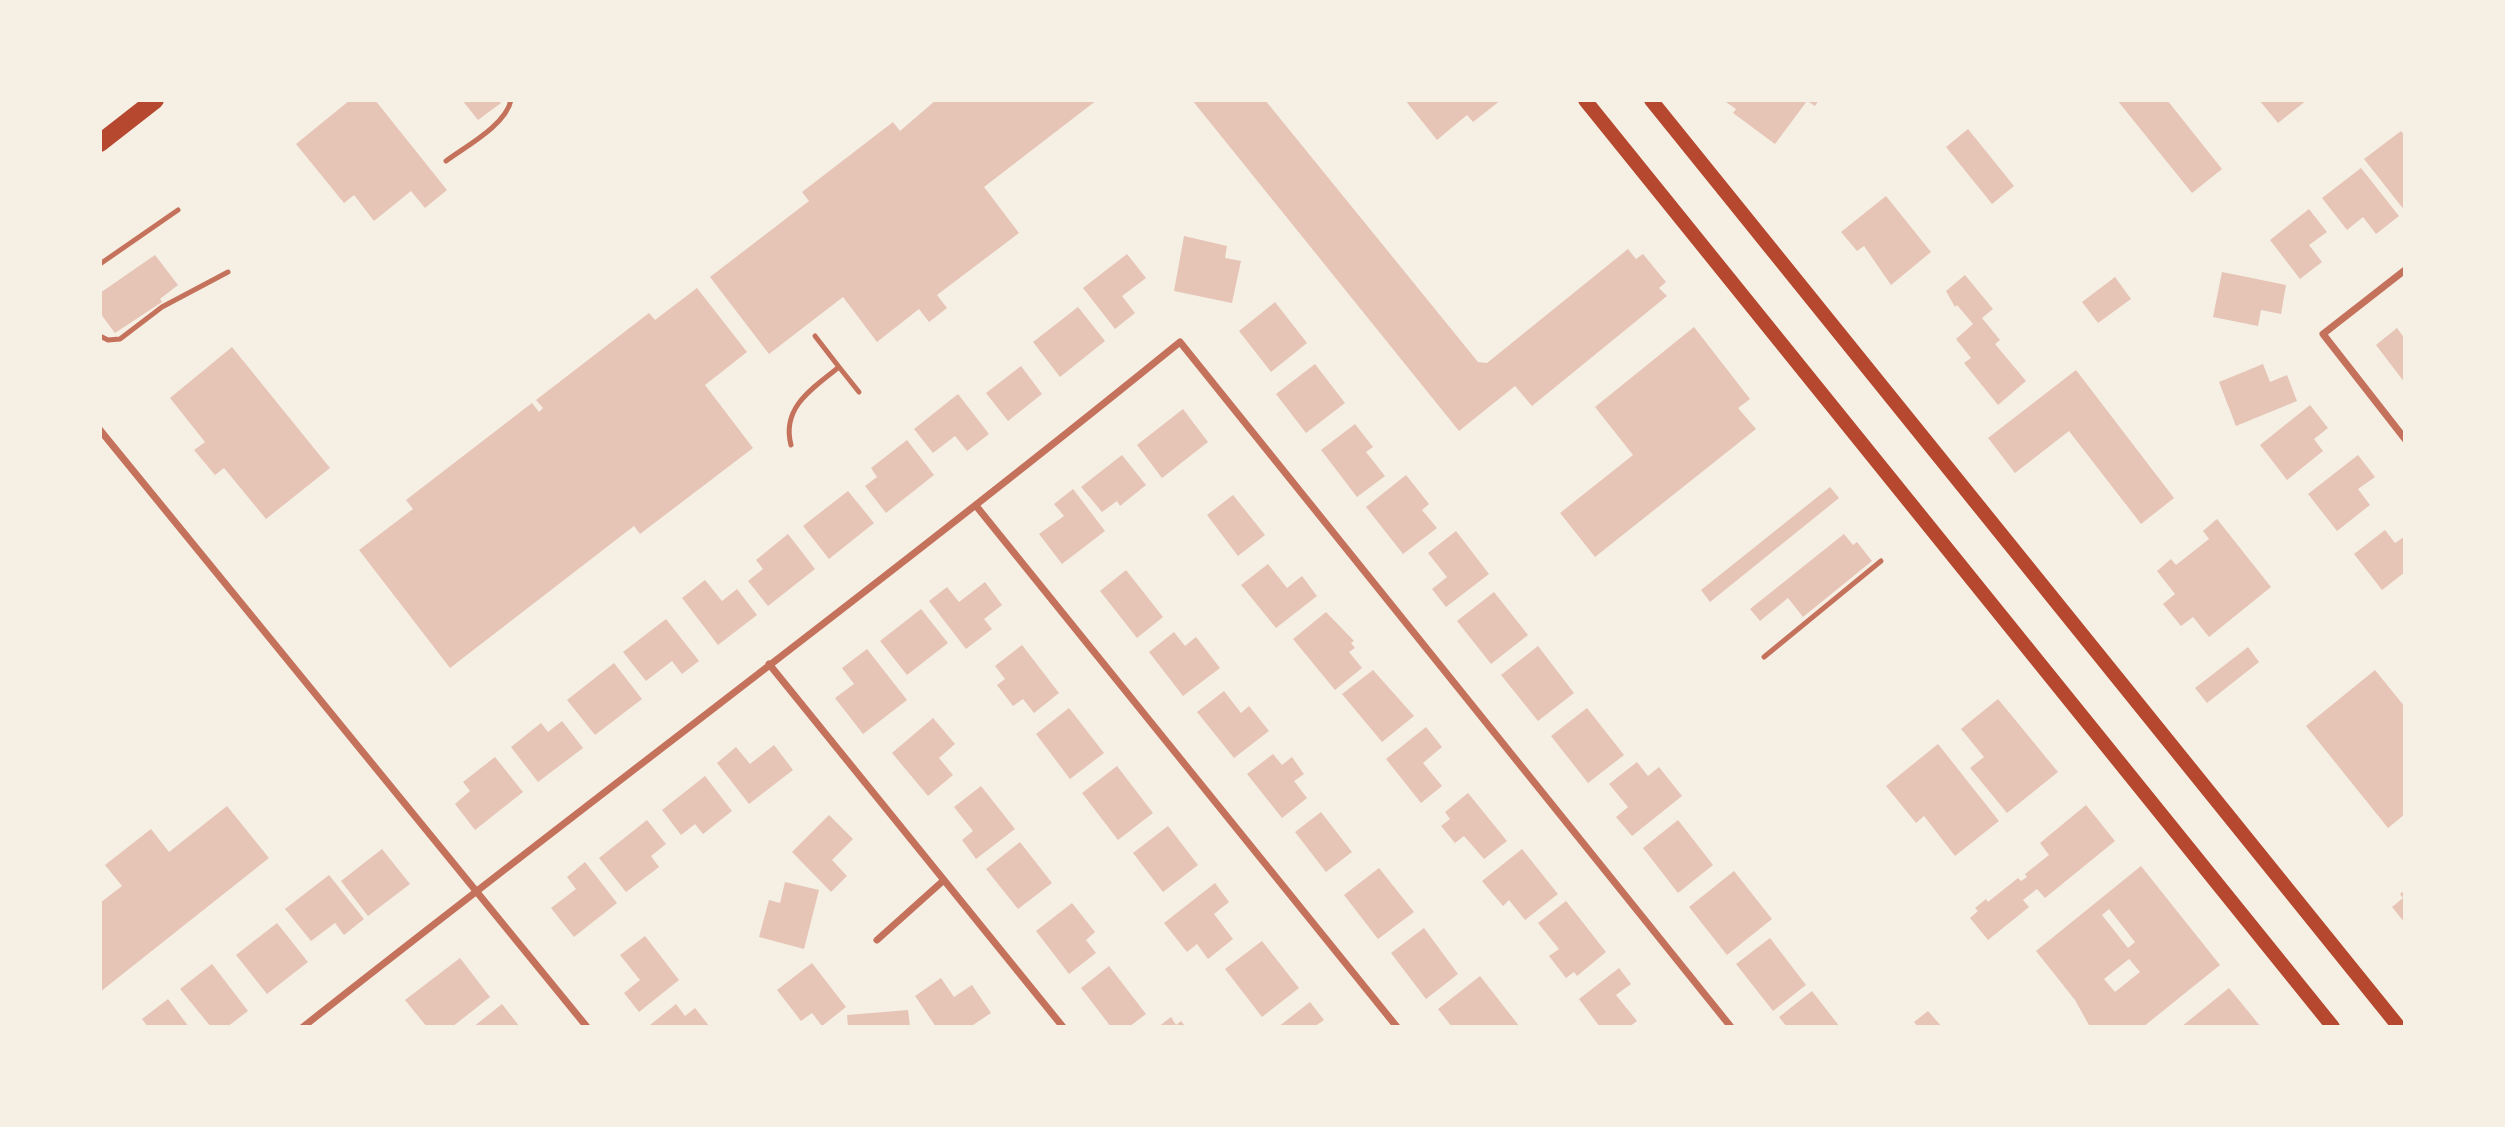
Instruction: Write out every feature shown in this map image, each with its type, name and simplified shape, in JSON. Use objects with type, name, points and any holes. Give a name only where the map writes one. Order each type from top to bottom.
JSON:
[{"type":"main road","points":[[100,143],[155,100]]},
{"type":"main road","points":[[1585,100],[2333,1027]]},
{"type":"main road","points":[[1651,100],[2399,1027]]},
{"type":"street","points":[[2405,270],[2323,334],[2405,439]]},
{"type":"street","points":[[303,1027],[769,664],[977,507],[1180,342],[1731,1027]]},
{"type":"street","points":[[100,430],[587,1027]]},
{"type":"street","points":[[977,507],[1397,1027]]},
{"type":"street","points":[[769,664],[1063,1027]]},
{"type":"street","points":[[877,940],[944,880]]},
{"type":"lane","points":[[446,162],[498,121],[508,111],[511,100]]},
{"type":"lane","points":[[100,264],[178,210]]},
{"type":"lane","points":[[100,335],[108,340],[120,339],[162,307],[228,272]]},
{"type":"lane","points":[[815,336],[859,392]]},
{"type":"lane","points":[[791,444],[788,431],[792,411],[797,403],[839,367]]},
{"type":"lane","points":[[1764,657],[1881,561]]},
{"type":"building","points":[[350,100],[375,100],[447,190],[425,208],[411,191],[374,221],[354,195],[344,203],[296,144]]},
{"type":"building","points":[[462,100],[499,100],[501,103],[478,120]]},
{"type":"building","points":[[936,100],[1097,100],[984,187],[1019,233],[937,295],[947,308],[929,322],[919,309],[877,342],[843,297],[769,354],[710,277],[809,201],[802,192],[893,122],[900,131]]},
{"type":"building","points":[[1192,100],[1265,100],[1478,362],[1487,363],[1628,249],[1636,259],[1643,254],[1666,282],[1659,288],[1667,296],[1532,406],[1515,386],[1459,431]]},
{"type":"building","points":[[1405,100],[1501,100],[1473,122],[1467,115],[1437,140]]},
{"type":"building","points":[[1723,100],[1819,100],[1815,106],[1807,101],[1775,144],[1733,113],[1736,109]]},
{"type":"building","points":[[2117,100],[2167,100],[2222,169],[2192,193]]},
{"type":"building","points":[[2259,100],[2307,100],[2278,123]]},
{"type":"building","points":[[1968,129],[2014,186],[1992,204],[1946,147]]},
{"type":"building","points":[[2401,131],[2405,136],[2405,211],[2364,159]]},
{"type":"building","points":[[2361,168],[2399,216],[2376,234],[2363,217],[2347,230],[2322,198]]},
{"type":"building","points":[[1886,196],[1931,252],[1891,285],[1864,246],[1857,251],[1841,232]]},
{"type":"building","points":[[2309,209],[2327,232],[2309,245],[2322,262],[2300,279],[2270,240]]},
{"type":"building","points":[[1184,236],[1227,246],[1225,258],[1241,261],[1232,303],[1174,291]]},
{"type":"building","points":[[1127,254],[1146,278],[1122,296],[1135,313],[1115,329],[1083,288]]},
{"type":"building","points":[[155,255],[178,285],[160,299],[162,302],[115,333],[100,313],[100,293]]},
{"type":"building","points":[[2222,272],[2286,285],[2281,314],[2261,310],[2258,326],[2213,317]]},
{"type":"building","points":[[1965,275],[1993,309],[1982,318],[2000,340],[1995,344],[2026,381],[1998,405],[1964,363],[1971,358],[1956,339],[1973,324],[1957,305],[1955,307],[1946,291]]},
{"type":"building","points":[[2115,277],[2131,299],[2098,323],[2082,302]]},
{"type":"building","points":[[697,288],[747,352],[705,385],[753,448],[640,534],[634,526],[450,668],[359,550],[413,509],[406,500],[532,403],[539,412],[543,408],[536,400],[649,313],[655,320]]},
{"type":"building","points":[[1275,302],[1307,343],[1271,372],[1239,331]]},
{"type":"building","points":[[1078,307],[1105,341],[1060,377],[1033,342]]},
{"type":"building","points":[[1694,327],[1750,399],[1738,408],[1756,429],[1595,557],[1560,513],[1633,455],[1595,407]]},
{"type":"building","points":[[2397,328],[2405,339],[2405,383],[2376,345]]},
{"type":"building","points":[[232,347],[330,468],[266,519],[224,468],[215,475],[194,450],[205,442],[170,398]]},
{"type":"building","points":[[1315,364],[1345,403],[1306,433],[1276,394]]},
{"type":"building","points":[[2263,364],[2270,382],[2287,375],[2297,401],[2236,426],[2219,382]]},
{"type":"building","points":[[1021,366],[1042,394],[1008,421],[986,393]]},
{"type":"building","points":[[2076,370],[2174,498],[2141,524],[2069,431],[2015,473],[1988,438]]},
{"type":"building","points":[[958,394],[989,434],[967,451],[955,436],[933,453],[914,429]]},
{"type":"building","points":[[2310,405],[2328,428],[2314,439],[2323,451],[2287,480],[2260,445]]},
{"type":"building","points":[[1183,409],[1208,442],[1162,478],[1137,445]]},
{"type":"building","points":[[1355,424],[1373,447],[1366,452],[1385,476],[1357,497],[1321,450]]},
{"type":"building","points":[[907,440],[934,475],[886,513],[865,486],[877,477],[871,468]]},
{"type":"building","points":[[1122,455],[1146,485],[1120,506],[1117,501],[1102,512],[1081,487]]},
{"type":"building","points":[[2358,455],[2375,477],[2358,489],[2370,505],[2337,531],[2308,494]]},
{"type":"building","points":[[1406,475],[1429,504],[1422,510],[1437,528],[1403,554],[1366,507]]},
{"type":"building","points":[[1830,487],[1839,498],[1710,602],[1701,590]]},
{"type":"building","points":[[1073,489],[1105,531],[1062,564],[1039,534],[1064,516],[1054,504]]},
{"type":"building","points":[[848,491],[874,523],[829,559],[803,526]]},
{"type":"building","points":[[1233,495],[1265,535],[1238,556],[1207,515]]},
{"type":"building","points":[[2217,519],[2271,587],[2209,637],[2193,617],[2181,626],[2163,604],[2175,594],[2157,571],[2171,559],[2176,565],[2209,539],[2203,531]]},
{"type":"building","points":[[2385,530],[2395,543],[2405,536],[2405,572],[2382,590],[2354,554]]},
{"type":"building","points":[[1456,531],[1489,574],[1446,607],[1432,589],[1447,577],[1428,553]]},
{"type":"building","points":[[788,534],[815,569],[768,606],[748,581],[763,569],[756,560]]},
{"type":"building","points":[[1844,534],[1853,545],[1857,542],[1872,561],[1803,617],[1788,598],[1760,621],[1750,609]]},
{"type":"building","points":[[1268,564],[1287,588],[1302,576],[1317,596],[1276,628],[1241,585]]},
{"type":"building","points":[[1126,570],[1163,617],[1137,638],[1100,591]]},
{"type":"building","points":[[705,580],[722,601],[737,589],[757,615],[718,645],[682,598]]},
{"type":"building","points":[[985,582],[1002,605],[984,619],[992,629],[966,649],[929,601],[947,587],[959,602]]},
{"type":"building","points":[[1494,592],[1528,635],[1491,664],[1457,621]]},
{"type":"building","points":[[921,609],[948,643],[907,675],[880,641]]},
{"type":"building","points":[[1326,612],[1354,641],[1351,643],[1355,648],[1349,652],[1362,668],[1335,690],[1293,639]]},
{"type":"building","points":[[666,619],[699,661],[682,674],[672,661],[646,681],[623,652]]},
{"type":"building","points":[[1174,632],[1185,646],[1196,637],[1220,668],[1183,696],[1149,652]]},
{"type":"building","points":[[1022,645],[1059,693],[1034,713],[1023,699],[1013,706],[997,685],[1005,679],[995,666]]},
{"type":"building","points":[[1538,646],[1574,693],[1538,721],[1501,675]]},
{"type":"building","points":[[2248,647],[2259,662],[2207,703],[2195,688]]},
{"type":"building","points":[[867,649],[907,700],[863,734],[835,698],[854,684],[842,668]]},
{"type":"building","points":[[614,663],[642,699],[595,735],[567,700]]},
{"type":"building","points":[[1373,670],[1414,716],[1382,742],[1342,694]]},
{"type":"building","points":[[2375,670],[2405,707],[2405,814],[2388,828],[2306,726]]},
{"type":"building","points":[[1224,691],[1241,713],[1249,706],[1269,731],[1234,758],[1197,712]]},
{"type":"building","points":[[1998,699],[2058,772],[2007,813],[1970,768],[1984,757],[1961,729]]},
{"type":"building","points":[[1069,708],[1104,753],[1070,779],[1036,734]]},
{"type":"building","points":[[1587,708],[1624,755],[1588,783],[1551,736]]},
{"type":"building","points":[[933,718],[955,744],[939,758],[953,775],[928,796],[892,753]]},
{"type":"building","points":[[562,721],[583,748],[538,782],[511,747],[541,723],[548,732]]},
{"type":"building","points":[[1426,727],[1442,747],[1423,763],[1442,786],[1421,803],[1386,759]]},
{"type":"building","points":[[1938,744],[1999,821],[1955,856],[1924,816],[1916,823],[1886,786]]},
{"type":"building","points":[[774,745],[793,770],[749,804],[717,763],[736,747],[750,764]]},
{"type":"building","points":[[1273,754],[1282,765],[1292,757],[1304,774],[1294,781],[1307,798],[1282,818],[1247,774]]},
{"type":"building","points":[[495,757],[523,792],[475,830],[455,804],[470,791],[463,782]]},
{"type":"building","points":[[1637,762],[1648,776],[1659,767],[1682,796],[1632,836],[1616,817],[1628,807],[1609,784]]},
{"type":"building","points":[[1117,766],[1153,813],[1118,840],[1082,793]]},
{"type":"building","points":[[705,776],[732,811],[703,834],[695,824],[681,835],[662,810]]},
{"type":"building","points":[[981,786],[1015,829],[976,859],[962,840],[973,831],[954,807]]},
{"type":"building","points":[[1468,793],[1507,841],[1484,859],[1464,836],[1455,843],[1441,826],[1450,819],[1445,812]]},
{"type":"building","points":[[2086,805],[2115,841],[2045,898],[2037,889],[2023,900],[2029,907],[1988,940],[1970,918],[1978,911],[1975,908],[1986,899],[1988,902],[2018,878],[2021,881],[2027,877],[2025,874],[2049,855],[2040,843]]},
{"type":"building","points":[[227,806],[269,858],[100,992],[100,903],[122,886],[105,865],[151,829],[169,852]]},
{"type":"building","points":[[1321,812],[1352,852],[1326,872],[1295,832]]},
{"type":"building","points":[[829,815],[853,839],[832,860],[847,876],[831,892],[792,852]]},
{"type":"building","points":[[647,820],[666,844],[651,856],[659,867],[626,892],[599,858]]},
{"type":"building","points":[[1678,820],[1713,865],[1678,893],[1643,848]]},
{"type":"building","points":[[1168,826],[1198,865],[1163,892],[1133,853]]},
{"type":"building","points":[[1020,842],[1052,883],[1018,909],[986,869]]},
{"type":"building","points":[[382,849],[410,884],[368,916],[341,881]]},
{"type":"building","points":[[1522,849],[1558,894],[1525,920],[1509,900],[1503,906],[1482,881]]},
{"type":"building","points":[[585,862],[617,903],[574,937],[551,908],[576,889],[567,877]]},
{"type":"building","points":[[2141,866],[2220,965],[2143,1027],[2090,1027],[2075,1000],[2036,951]],"holes":[[[2109,909],[2135,942],[2128,948],[2102,915]],[[2129,959],[2140,972],[2115,992],[2104,979]]]},
{"type":"building","points":[[1379,868],[1414,912],[1378,939],[1344,895]]},
{"type":"building","points":[[1734,871],[1772,919],[1727,955],[1689,907]]},
{"type":"building","points":[[329,875],[364,919],[344,935],[335,923],[311,941],[285,909]]},
{"type":"building","points":[[785,882],[819,890],[804,949],[759,937],[769,900],[780,903]]},
{"type":"building","points":[[1215,883],[1229,902],[1214,914],[1233,939],[1208,959],[1197,944],[1187,952],[1164,923]]},
{"type":"building","points":[[2405,890],[2405,923],[2392,907],[2403,898],[2400,894]]},
{"type":"building","points":[[1566,901],[1606,952],[1577,976],[1574,972],[1566,978],[1549,956],[1559,949],[1538,923]]},
{"type":"building","points":[[1072,903],[1095,932],[1086,940],[1096,953],[1069,974],[1036,931]]},
{"type":"building","points":[[277,923],[308,962],[267,994],[236,955]]},
{"type":"building","points":[[1424,928],[1458,974],[1426,999],[1391,953]]},
{"type":"building","points":[[645,936],[679,980],[639,1012],[624,993],[640,980],[620,955]]},
{"type":"building","points":[[1770,938],[1806,985],[1773,1011],[1736,964]]},
{"type":"building","points":[[1262,941],[1299,988],[1262,1017],[1225,969]]},
{"type":"building","points":[[460,958],[490,997],[452,1027],[427,1027],[405,1000]]},
{"type":"building","points":[[812,963],[846,1007],[822,1026],[812,1013],[801,1021],[777,990]]},
{"type":"building","points":[[212,964],[248,1011],[227,1027],[211,1027],[180,989]]},
{"type":"building","points":[[1109,966],[1146,1014],[1129,1027],[1111,1027],[1081,988]]},
{"type":"building","points":[[1619,968],[1631,984],[1616,995],[1637,1021],[1629,1027],[1600,1027],[1579,999]]},
{"type":"building","points":[[1480,976],[1520,1027],[1452,1027],[1438,1009]]},
{"type":"building","points":[[941,978],[954,997],[972,985],[991,1013],[970,1027],[936,1027],[915,996]]},
{"type":"building","points":[[2229,988],[2261,1027],[2181,1027]]},
{"type":"building","points":[[1812,991],[1840,1027],[1787,1027],[1779,1017]]},
{"type":"building","points":[[168,999],[189,1027],[148,1027],[142,1019]]},
{"type":"building","points":[[1310,1002],[1324,1020],[1314,1027],[1278,1027]]},
{"type":"building","points":[[502,1004],[520,1027],[473,1027]]},
{"type":"building","points":[[676,1004],[685,1016],[695,1008],[710,1027],[650,1025]]},
{"type":"building","points":[[908,1010],[910,1027],[848,1027],[847,1015]]},
{"type":"building","points":[[1928,1011],[1942,1027],[1918,1027],[1914,1022]]},
{"type":"building","points":[[1171,1017],[1176,1025],[1181,1021],[1186,1027],[1158,1027]]}]
